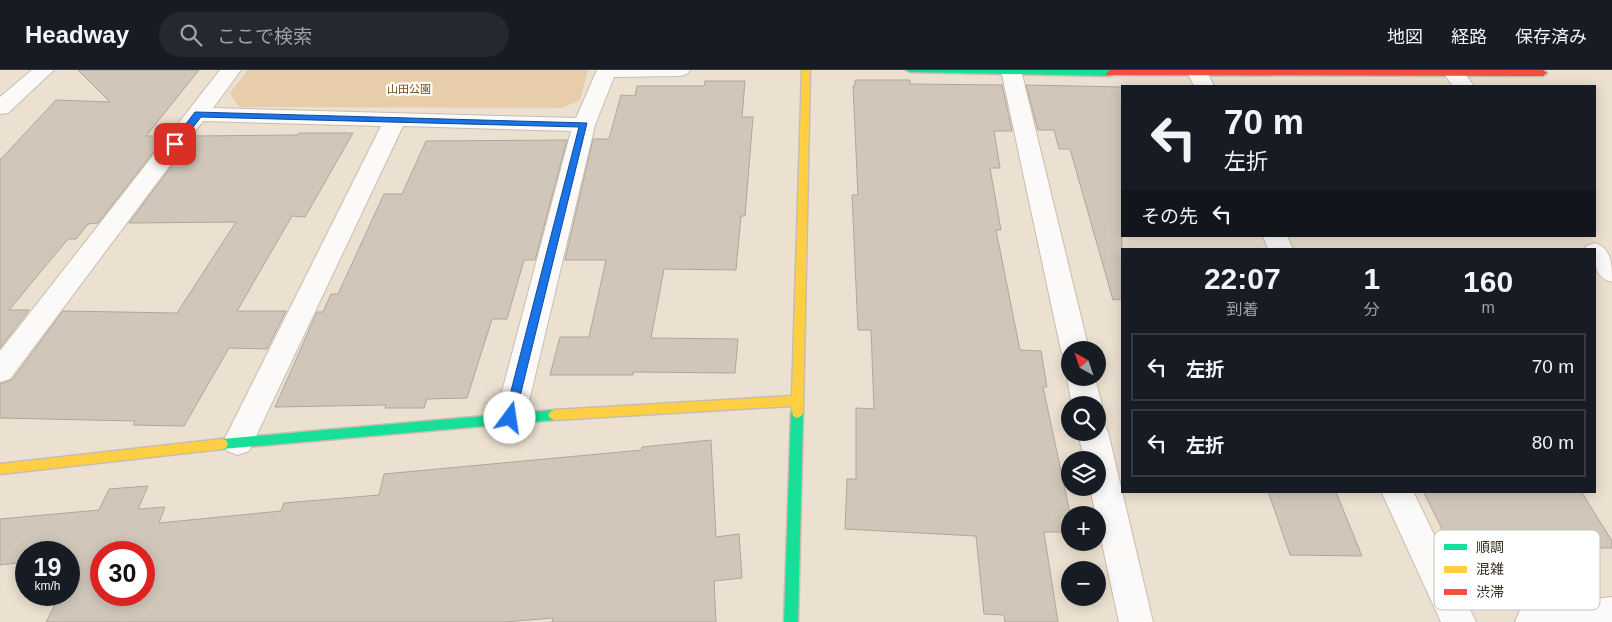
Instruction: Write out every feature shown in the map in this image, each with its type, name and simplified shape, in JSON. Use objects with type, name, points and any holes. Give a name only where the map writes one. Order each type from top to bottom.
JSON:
[{"type":"street","points":[[0,108],[44,70]]},
{"type":"street","points":[[0,372],[231,70]]},
{"type":"street","points":[[510,418],[584,125],[607,71],[680,70]]},
{"type":"street","points":[[791,622],[806,70]]},
{"type":"street","points":[[910,70],[1200,77],[1457,77],[1543,73]]},
{"type":"street","points":[[1011,71],[1073,341]]},
{"type":"street","points":[[198,114],[584,125]]},
{"type":"street","points":[[238,442],[395,120]]},
{"type":"street","points":[[1584,237],[1592,248]]},
{"type":"street","points":[[1596,253],[1612,273]]},
{"type":"street","points":[[0,469],[238,442],[510,418],[796,401]]},
{"type":"street","points":[[1095,441],[1136,622]]},
{"type":"street","points":[[1397,493],[1434,570]]},
{"type":"street","points":[[1453,610],[1459,622]]},
{"type":"street","points":[[1532,622],[1612,614]]},
{"type":"green space","name":"山田公園","points":[[248,70],[588,70],[580,100],[562,108],[239,107],[230,93]]},
{"type":"building","points":[[78,70],[199,70],[146,136],[166,136],[98,223],[88,224],[76,239],[68,239],[9,310],[29,310],[0,348],[0,160],[56,100],[110,102]]},
{"type":"building","points":[[855,80],[910,80],[910,84],[1002,85],[1012,131],[994,131],[1000,168],[990,168],[1001,230],[996,230],[1020,350],[1041,351],[1047,387],[1043,387],[1061,471],[1061,496],[1066,496],[1068,506],[1061,506],[1061,532],[1044,532],[1058,622],[1005,622],[1004,615],[984,614],[976,536],[845,529],[847,479],[856,479],[856,408],[874,409],[871,330],[858,330],[852,195],[858,195],[853,86],[855,86]]},
{"type":"building","points":[[705,81],[745,81],[742,117],[753,117],[745,216],[741,216],[736,270],[664,269],[651,338],[738,339],[735,373],[633,372],[633,375],[550,375],[560,337],[589,337],[606,260],[565,260],[593,139],[609,139],[621,95],[635,96],[637,86],[704,86]]},
{"type":"building","points":[[1026,85],[1121,87],[1121,299],[1113,300],[1070,149],[1059,149],[1054,130],[1038,130]]},
{"type":"building","points":[[299,133],[353,133],[305,217],[292,216],[237,311],[286,311],[267,349],[229,348],[184,426],[133,425],[135,421],[0,418],[0,384],[12,380],[63,311],[177,313],[236,222],[129,223],[194,136],[298,135]]},
{"type":"building","points":[[567,140],[535,260],[524,260],[507,319],[492,319],[467,398],[427,399],[424,408],[385,408],[386,405],[275,407],[317,312],[323,312],[331,294],[338,294],[384,194],[402,194],[426,141]]},
{"type":"building","points":[[711,440],[716,537],[739,534],[742,578],[714,581],[716,622],[552,622],[553,618],[504,622],[46,622],[54,606],[80,606],[80,541],[15,541],[15,563],[0,565],[0,519],[99,510],[109,489],[148,486],[138,509],[165,507],[159,523],[281,511],[284,503],[379,495],[384,474],[642,450],[642,447]]},
{"type":"building","points":[[1269,493],[1336,493],[1362,556],[1290,555]]},
{"type":"building","points":[[1424,493],[1582,493],[1612,541],[1612,548],[1600,548],[1600,530],[1442,530]]},
{"type":"traffic: fast","points":[[910,70],[1110,73]]},
{"type":"traffic: fast","points":[[791,622],[797,413]]},
{"type":"traffic: fast","points":[[222,444],[554,415]]},
{"type":"traffic: slow","points":[[797,413],[806,70]]},
{"type":"traffic: slow","points":[[554,415],[796,401]]},
{"type":"traffic: slow","points":[[0,469],[222,444]]},
{"type":"traffic: jam","points":[[1110,73],[1543,73]]},
{"type":"route","points":[[175,144],[198,114],[584,125],[510,418]]}]
